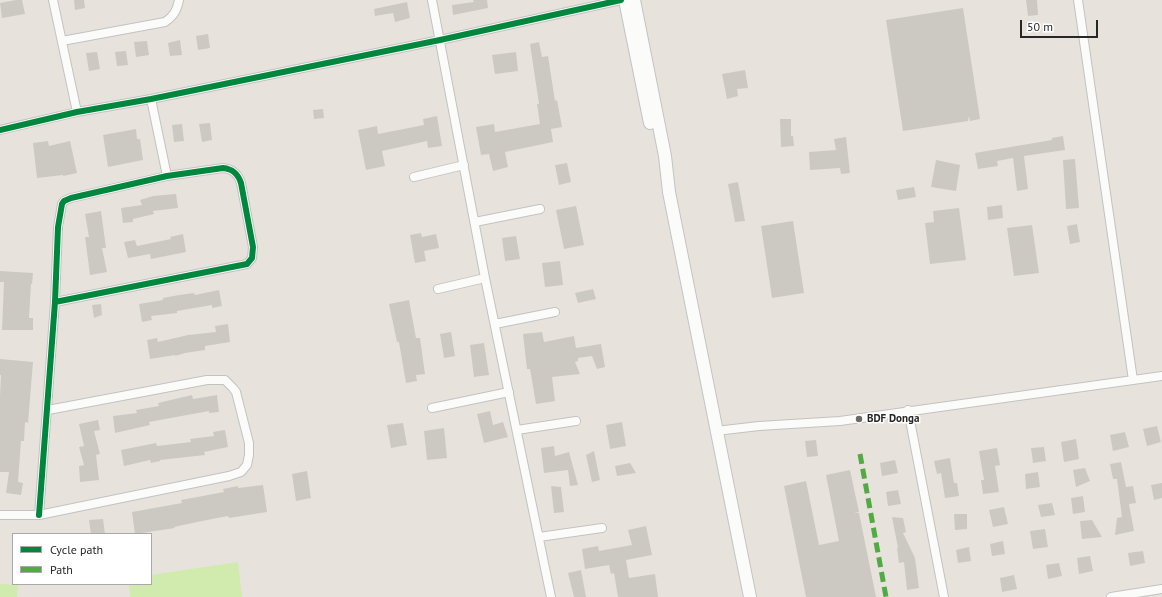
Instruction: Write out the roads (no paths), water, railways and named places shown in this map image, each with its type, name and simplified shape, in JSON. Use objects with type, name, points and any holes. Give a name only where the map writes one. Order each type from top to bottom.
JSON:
[{"type":"main road","points":[[625,0],[658,160],[669,192]]},
{"type":"main road","points":[[634,0],[665,156],[669,192],[750,597]]},
{"type":"street","points":[[53,0],[78,112]]},
{"type":"street","points":[[62,41],[165,22],[175,14],[179,0]]},
{"type":"street","points":[[432,0],[485,278],[551,597]]},
{"type":"street","points":[[0,130],[78,112],[151,99],[440,40],[621,0]]},
{"type":"street","points":[[1078,0],[1133,380]]},
{"type":"street","points":[[151,99],[167,176]]},
{"type":"street","points":[[414,177],[464,165]]},
{"type":"street","points":[[39,515],[48,410],[58,227],[61,208],[64,201],[71,198],[167,176],[223,168],[235,172],[241,184],[248,219],[253,247],[251,261],[243,266],[55,302]]},
{"type":"street","points":[[475,222],[540,209]]},
{"type":"street","points":[[438,289],[485,278]]},
{"type":"street","points":[[495,324],[555,312]]},
{"type":"street","points":[[716,431],[759,426],[840,421],[908,410],[1162,376]]},
{"type":"street","points":[[0,515],[39,515],[229,476],[241,472],[247,465],[250,455],[249,443],[236,392],[230,383],[225,380],[207,380],[48,410]]},
{"type":"street","points":[[432,408],[509,392]]},
{"type":"street","points":[[908,410],[944,597]]},
{"type":"street","points":[[517,430],[576,421]]},
{"type":"street","points":[[539,537],[602,528]]},
{"type":"street","points":[[1111,597],[1152,594],[1162,589]]},
{"type":"place","name":"BDF Donga","points":[[859,419]]}]
